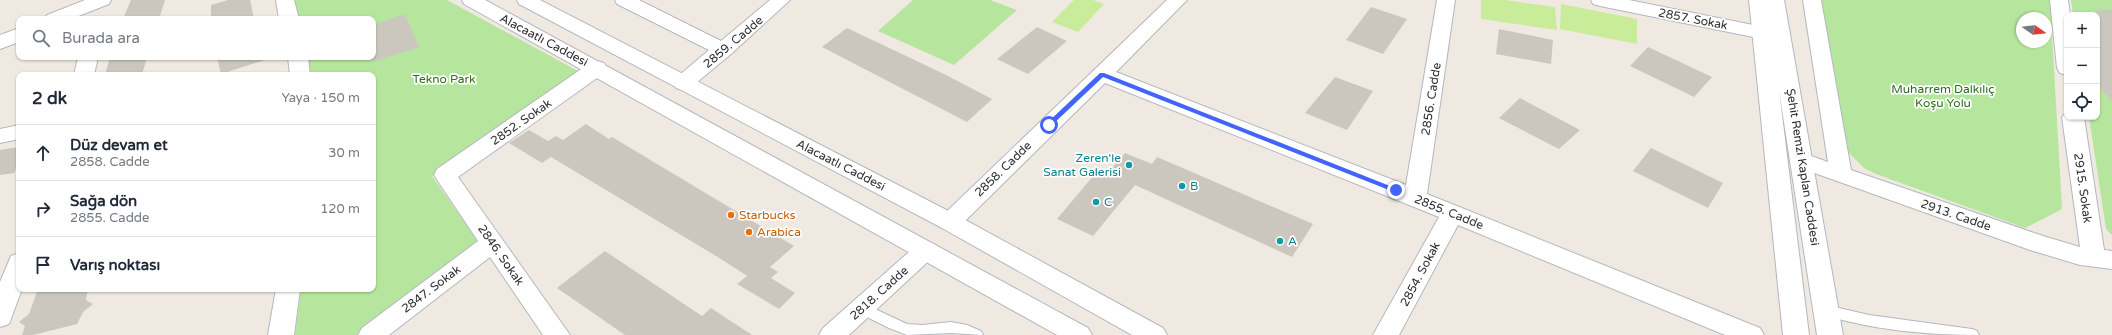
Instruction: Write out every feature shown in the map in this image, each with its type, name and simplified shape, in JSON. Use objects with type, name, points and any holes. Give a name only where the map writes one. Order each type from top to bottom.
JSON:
[{"type":"street","points":[[62,16],[102,0]]},
{"type":"street","points":[[99,16],[102,0]]},
{"type":"street","points":[[284,0],[288,16]]},
{"type":"street","name":"Alacaatlı Caddesi","points":[[471,0],[1080,335]]},
{"type":"street","points":[[624,0],[724,50]]},
{"type":"street","name":"2859. Cadde","points":[[683,83],[724,50],[781,0]]},
{"type":"street","name":"2856. Cadde","points":[[1415,198],[1446,0]]},
{"type":"street","name":"Şehit Remzi Kaplan Caddesi","points":[[1758,0],[1763,33],[1796,335]]},
{"type":"street","name":"Şehit Remzi Kaplan Caddesi","points":[[1775,0],[1803,161],[1830,335]]},
{"type":"street","points":[[1812,0],[1841,174]]},
{"type":"street","points":[[2059,0],[2065,48]]},
{"type":"street","name":"Alacaatlı Caddesi","points":[[531,1],[683,83],[950,222],[1154,335]]},
{"type":"street","name":"2858. Cadde","points":[[950,222],[1175,1]]},
{"type":"street","name":"2857. Sokak","points":[[1608,1],[1763,33]]},
{"type":"street","points":[[0,43],[16,35]]},
{"type":"street","points":[[85,72],[87,60]]},
{"type":"street","points":[[298,60],[300,72]]},
{"type":"street","name":"2852. Sokak","points":[[445,175],[597,68]]},
{"type":"street","name":"2855. Cadde","points":[[1102,74],[1453,213],[1751,335]]},
{"type":"street","name":"2915. Sokak","points":[[2074,120],[2102,259]]},
{"type":"street","points":[[0,136],[16,133]]},
{"type":"street","name":"2913. Cadde","points":[[1803,161],[2038,244],[2102,259]]},
{"type":"street","name":"2846. Sokak","points":[[445,175],[557,335]]},
{"type":"street","name":"2854. Sokak","points":[[1386,335],[1453,213]]},
{"type":"street","name":"2847. Sokak","points":[[370,335],[492,243]]},
{"type":"street","name":"2818. Cadde","points":[[832,335],[926,250]]},
{"type":"street","points":[[0,267],[16,263]]},
{"type":"street","points":[[0,317],[16,271]]},
{"type":"street","points":[[281,335],[288,292]]},
{"type":"lane","points":[[862,308],[904,329],[913,330],[957,327],[976,335]]},
{"type":"lane","points":[[1826,310],[1869,320],[1972,335]]},
{"type":"green space","name":"Tekno Park","points":[[291,0],[447,0],[578,71],[432,176],[480,244],[357,335],[295,335],[301,292],[376,292],[376,72],[308,72],[306,60],[376,60],[376,16],[295,16]]},
{"type":"green space","points":[[913,0],[990,0],[1017,10],[954,65],[878,31]]},
{"type":"green space","points":[[1074,0],[1093,0],[1104,4],[1078,32],[1052,22]]},
{"type":"green space","points":[[1481,0],[1505,0],[1555,7],[1557,30],[1481,19]]},
{"type":"green space","name":"Muharrem Dalkılıç Koşu Yolu","points":[[1818,0],[2050,0],[2051,12],[2016,12],[2016,48],[2052,48],[2052,35],[2062,209],[2025,228],[1876,174],[1864,168],[1847,151]]},
{"type":"green space","points":[[2071,0],[2112,0],[2112,235],[2106,229],[2089,120],[2100,120],[2100,12],[2073,12]]},
{"type":"green space","points":[[1561,4],[1637,19],[1637,44],[1560,29]]},
{"type":"building","points":[[131,0],[165,0],[160,16],[124,16]]},
{"type":"building","points":[[228,0],[250,0],[253,16],[211,16],[211,5]]},
{"type":"building","points":[[1371,7],[1407,19],[1383,54],[1346,40]]},
{"type":"building","points":[[2097,10],[2112,10],[2112,101],[2100,89],[2100,12],[2097,12]]},
{"type":"building","points":[[405,14],[419,47],[373,62],[373,60],[376,60],[376,24]]},
{"type":"building","points":[[1037,27],[1067,41],[1028,74],[997,59]]},
{"type":"building","points":[[847,28],[942,73],[992,99],[967,122],[822,47]]},
{"type":"building","points":[[1499,29],[1553,40],[1551,64],[1496,54]]},
{"type":"building","points":[[1648,47],[1712,77],[1694,97],[1630,66]]},
{"type":"building","points":[[109,60],[146,60],[143,72],[106,72]]},
{"type":"building","points":[[218,60],[265,60],[227,72],[221,72]]},
{"type":"building","points":[[1335,77],[1373,91],[1347,130],[1305,113]]},
{"type":"building","points":[[1520,98],[1580,130],[1559,149],[1499,118]]},
{"type":"building","points":[[586,124],[609,139],[612,137],[794,246],[770,267],[778,272],[771,278],[795,293],[779,309],[737,284],[747,276],[721,259],[551,157],[542,163],[509,143],[529,130],[548,141],[556,136],[563,140]]},
{"type":"building","points":[[16,147],[16,168],[14,173],[0,175],[0,150]]},
{"type":"building","points":[[1651,148],[1723,183],[1708,208],[1633,171]]},
{"type":"building","points":[[1125,153],[1152,164],[1157,157],[1313,224],[1292,257],[1135,185],[1093,236],[1057,219],[1099,169],[1108,173]]},
{"type":"building","points":[[605,251],[702,316],[711,308],[752,335],[625,335],[557,288]]},
{"type":"building","points":[[37,292],[87,292],[86,300],[93,304],[83,312],[77,324],[33,335],[22,335],[25,326],[19,322],[29,314]]},
{"type":"place","name":"Zeren'le Sanat Galerisi","points":[[1129,165]]},
{"type":"place","name":"B","points":[[1182,186]]},
{"type":"place","name":"C","points":[[1096,202]]},
{"type":"place","name":"Starbucks","points":[[731,215]]},
{"type":"place","name":"Arabica","points":[[749,232]]},
{"type":"place","name":"A","points":[[1280,241]]},
{"type":"route","points":[[1049,125],[1102,74],[1396,190]]}]
